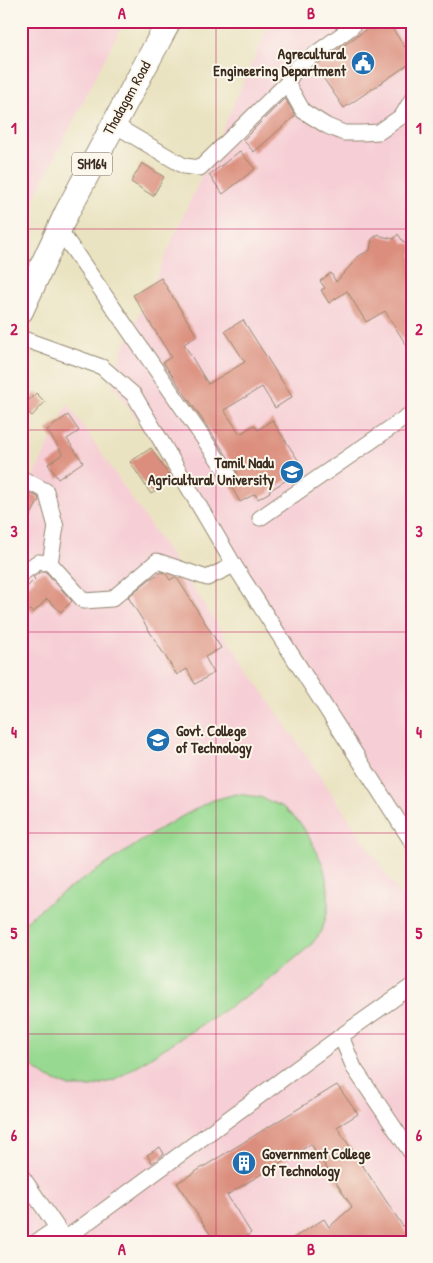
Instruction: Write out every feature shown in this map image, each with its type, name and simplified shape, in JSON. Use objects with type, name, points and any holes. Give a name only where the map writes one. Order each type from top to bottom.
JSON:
[{"type":"main road","name":"Thadagam Road","points":[[21,276],[73,169],[152,21]]},
{"type":"main road","name":"Thadagam Road","points":[[21,311],[59,229],[169,21]]},
{"type":"street","points":[[114,124],[184,166],[200,168],[287,83],[297,67],[352,27]]},
{"type":"street","points":[[287,83],[304,111],[327,126],[344,133],[379,132],[402,116],[412,98]]},
{"type":"street","points":[[59,229],[228,474]]},
{"type":"street","points":[[21,338],[102,367],[134,394],[234,565],[412,842]]},
{"type":"street","points":[[260,518],[412,413]]},
{"type":"street","points":[[21,478],[46,490],[56,527],[50,562]]},
{"type":"street","points":[[21,574],[38,562],[50,562],[84,601],[112,599],[157,561],[207,578],[234,565]]},
{"type":"street","points":[[36,1242],[63,1236],[412,986]]},
{"type":"street","points":[[341,1036],[354,1068],[412,1154]]},
{"type":"street","points":[[21,1175],[63,1236]]},
{"type":"shaded area","points":[[21,21],[124,21],[21,224]]},
{"type":"shaded area","name":"Tamil Nadu Agricultural University","points":[[271,21],[412,21],[412,834],[110,379]]},
{"type":"shaded area","name":"Govt. College of Technology","points":[[68,404],[412,912],[412,1242],[21,1242],[21,502]]},
{"type":"green space","points":[[236,794],[260,797],[283,807],[301,824],[323,865],[328,888],[328,909],[322,931],[310,946],[262,986],[115,1080],[91,1087],[70,1087],[48,1078],[27,1063],[21,1056],[21,925],[53,899],[163,827],[210,801]]},
{"type":"building","name":"Agrecultural Engineering Department","points":[[378,21],[387,21],[412,57],[412,62],[344,108],[315,66]]},
{"type":"building","points":[[285,98],[295,116],[254,152],[243,140]]},
{"type":"building","points":[[240,151],[255,169],[223,194],[209,175]]},
{"type":"building","points":[[142,163],[164,177],[153,196],[131,182]]},
{"type":"building","points":[[379,234],[394,239],[398,234],[404,243],[412,244],[412,354],[385,311],[366,322],[347,291],[329,303],[321,290],[325,288],[320,281],[331,273],[336,282],[359,256],[370,250],[372,239]]},
{"type":"building","points":[[161,278],[197,336],[184,344],[208,384],[245,362],[225,331],[243,320],[292,397],[275,408],[262,387],[224,410],[240,434],[254,425],[258,430],[272,420],[304,469],[258,499],[255,494],[240,502],[230,484],[237,480],[236,469],[163,362],[171,357],[133,295]]},
{"type":"building","points":[[36,393],[45,402],[32,416],[22,407]]},
{"type":"building","points":[[68,415],[79,431],[67,439],[83,462],[58,479],[48,464],[63,454],[47,430]]},
{"type":"building","points":[[151,448],[172,480],[151,494],[130,462]]},
{"type":"building","points":[[21,489],[38,497],[39,500],[21,533]]},
{"type":"building","points":[[41,572],[46,572],[72,601],[61,612],[47,599],[33,613],[21,601],[21,593],[35,579],[33,577]]},
{"type":"building","points":[[161,572],[166,574],[170,580],[175,577],[177,578],[221,648],[205,657],[214,673],[195,684],[187,669],[177,675],[128,597]]},
{"type":"building","name":"Government College Of Technology","points":[[337,1085],[358,1114],[337,1127],[412,1242],[287,1242],[324,1219],[329,1227],[352,1207],[311,1144],[227,1195],[251,1233],[237,1242],[215,1242],[177,1183]]},
{"type":"building","points":[[160,1147],[164,1154],[152,1163],[147,1155]]},
{"type":"place","name":"Agrecultural Engineering Department","points":[[363,63]]},
{"type":"place","name":"Tamil Nadu Agricultural University","points":[[292,472]]},
{"type":"place","name":"Govt. College of Technology","points":[[158,740]]},
{"type":"place","name":"Government College Of Technology","points":[[244,1163]]}]
